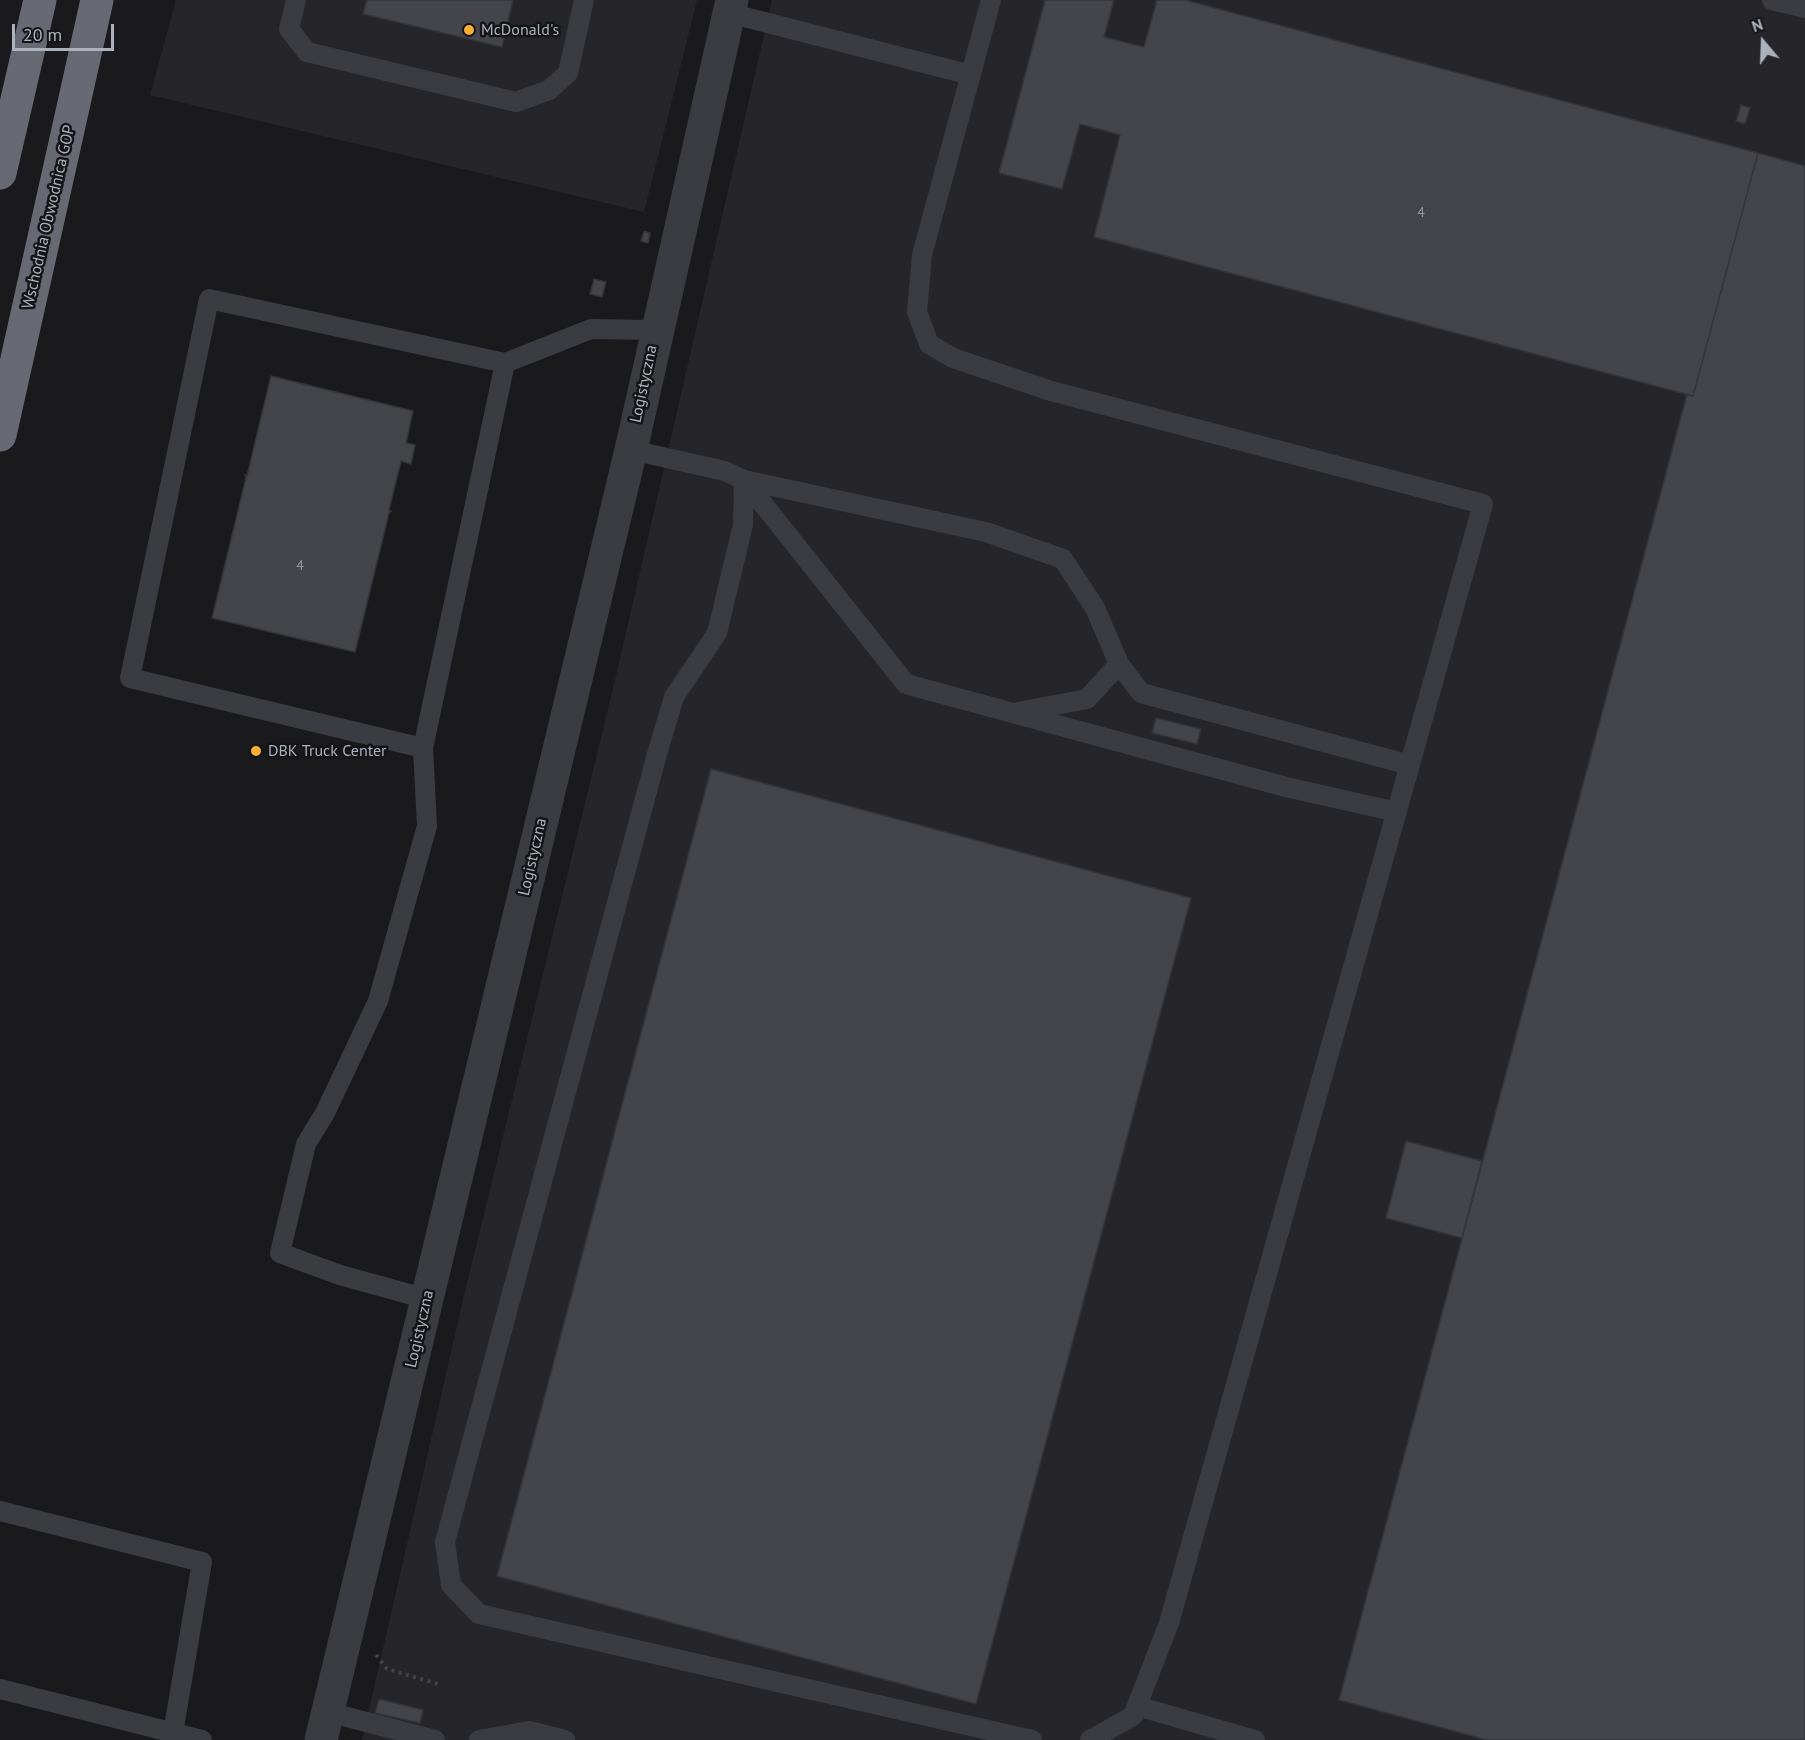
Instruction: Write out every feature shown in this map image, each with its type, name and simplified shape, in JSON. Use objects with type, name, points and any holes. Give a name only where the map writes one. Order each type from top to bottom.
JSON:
[{"type":"highway","points":[[0,173],[40,0]]},
{"type":"highway","name":"Wschodnia Obwodnica GOP","points":[[0,435],[97,0]]},
{"type":"street","name":"Logistyczna","points":[[325,1726],[631,450],[656,330],[731,6]]},
{"type":"lane","points":[[296,0],[289,29],[307,52],[516,102],[549,90],[568,73],[584,0]]},
{"type":"lane","points":[[991,0],[922,255],[917,312],[929,344],[953,358],[1051,392],[1483,504],[1169,1623],[1133,1716],[1090,1740]]},
{"type":"lane","points":[[1772,0],[1805,8]]},
{"type":"lane","points":[[731,6],[971,75]]},
{"type":"lane","points":[[423,748],[130,678],[209,299],[505,363],[591,329],[656,330]]},
{"type":"lane","points":[[427,1299],[340,1275],[280,1253],[306,1144],[325,1113],[381,990],[427,826],[423,748],[505,363]]},
{"type":"lane","points":[[631,450],[725,471],[744,480],[986,532],[1063,559],[1095,608],[1119,664],[1141,693],[1410,765]]},
{"type":"lane","points":[[744,480],[906,684],[1286,787],[1397,812]]},
{"type":"lane","points":[[744,480],[743,525],[717,633],[674,697],[448,1530],[445,1542],[451,1585],[479,1614],[1032,1740]]},
{"type":"lane","points":[[1012,713],[1088,699],[1119,664]]},
{"type":"lane","points":[[0,1510],[202,1562],[173,1733]]},
{"type":"lane","points":[[0,1689],[202,1740]]},
{"type":"lane","points":[[1137,1706],[1255,1740]]},
{"type":"lane","points":[[325,1726],[435,1740]]},
{"type":"lane","points":[[479,1740],[529,1731],[565,1740]]},
{"type":"shaded area","points":[[176,0],[697,0],[644,212],[150,95]]},
{"type":"shaded area","points":[[772,0],[1805,0],[1805,1740],[362,1740],[466,1287],[612,693]]},
{"type":"building","name":"McDonald's","points":[[367,0],[513,0],[502,47],[363,14]]},
{"type":"building","points":[[1045,0],[1114,0],[1104,37],[1144,47],[1157,0],[1185,0],[1758,153],[1693,396],[1094,237],[1120,135],[1080,124],[1062,189],[999,173]]},
{"type":"building","points":[[1741,105],[1750,108],[1745,124],[1736,121]]},
{"type":"building","points":[[1758,153],[1805,166],[1805,1740],[1487,1740],[1339,1700],[1687,394],[1693,396]]},
{"type":"building","points":[[644,231],[650,233],[648,243],[641,241]]},
{"type":"building","points":[[594,279],[606,282],[602,297],[590,294]]},
{"type":"building","points":[[271,376],[413,411],[406,443],[415,445],[411,464],[401,461],[389,510],[391,511],[355,652],[212,618],[245,475],[247,476]]},
{"type":"building","points":[[1156,718],[1201,729],[1197,744],[1152,733]]},
{"type":"building","points":[[711,769],[1191,898],[976,1704],[497,1576]]},
{"type":"building","points":[[1406,1141],[1482,1161],[1462,1238],[1386,1218]]},
{"type":"building","points":[[379,1699],[423,1710],[420,1723],[375,1713]]},
{"type":"place","name":"McDonald's","points":[[469,30]]},
{"type":"place","name":"DBK Truck Center","points":[[256,751]]}]
